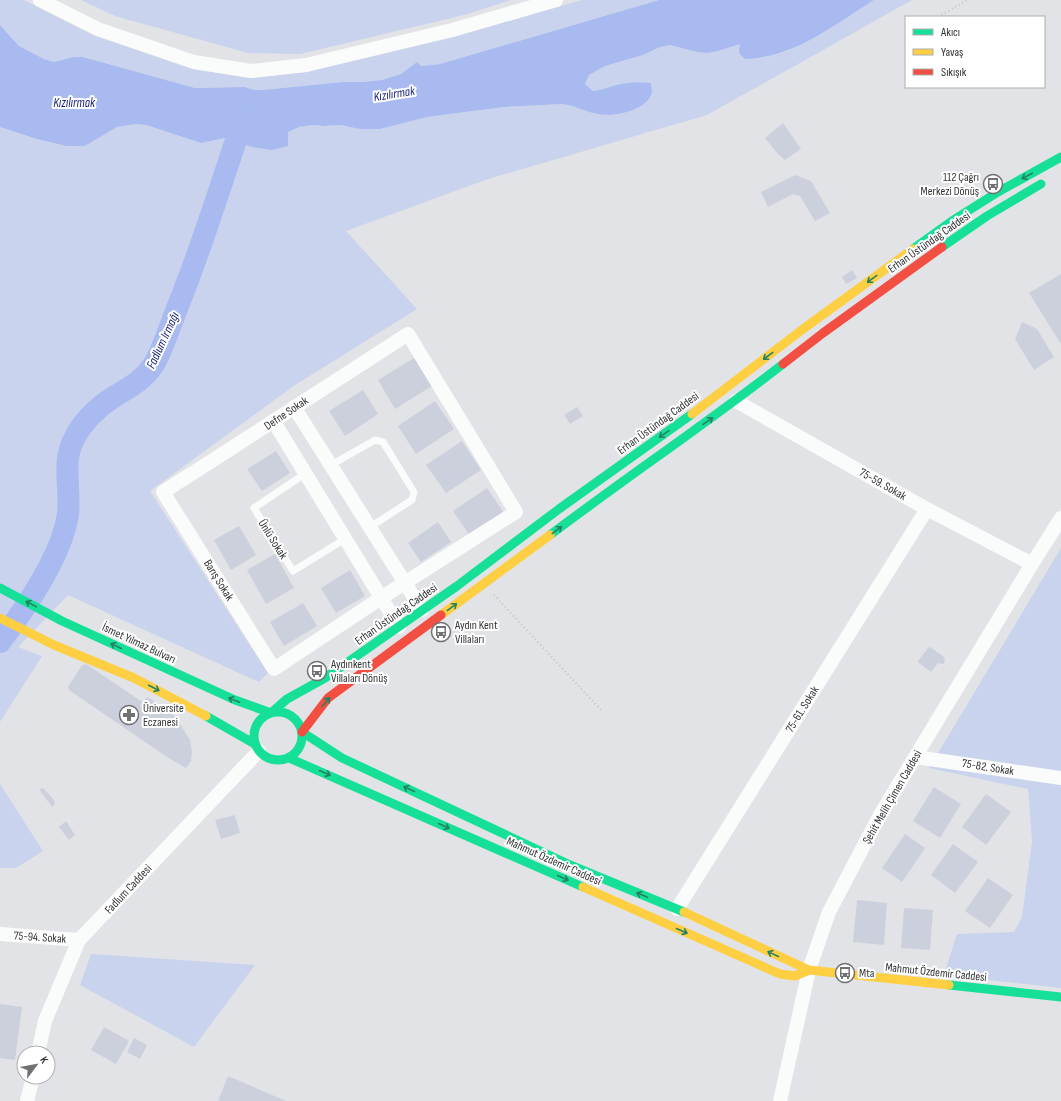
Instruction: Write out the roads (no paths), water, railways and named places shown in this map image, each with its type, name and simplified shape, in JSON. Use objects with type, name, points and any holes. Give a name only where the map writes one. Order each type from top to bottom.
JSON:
[{"type":"street","points":[[40,0],[98,29],[194,62],[251,71],[306,65],[452,30],[556,0]]},
{"type":"street","name":"Erhan Üstündağ Caddesi","points":[[271,713],[286,698],[325,678],[468,578],[565,504],[678,424],[803,329],[955,219],[998,192],[1061,157]]},
{"type":"street","name":"Erhan Üstündağ Caddesi","points":[[302,732],[328,698],[617,486],[736,401],[823,333],[934,252],[986,216],[1049,180]]},
{"type":"street","name":"Defne Sokak","points":[[164,492],[408,334],[516,512],[405,583]]},
{"type":"street","name":"75-59. Sokak","points":[[736,401],[927,509],[1032,564]]},
{"type":"street","points":[[294,408],[422,610]]},
{"type":"street","points":[[274,422],[399,627]]},
{"type":"street","name":"Barış Sokak","points":[[164,492],[274,669],[381,598]]},
{"type":"street","name":"75-61. Sokak","points":[[677,910],[927,509]]},
{"type":"street","name":"Şehit Melih Çimen Caddesi","points":[[780,1101],[809,970],[829,912],[880,815],[1061,518]]},
{"type":"street","points":[[381,598],[405,583]]},
{"type":"street","name":"İsmet Yılmaz Bulvarı","points":[[0,588],[62,621],[235,700],[271,713]]},
{"type":"street","points":[[0,618],[54,645],[134,678],[194,709],[257,747],[265,756],[273,760],[289,758],[296,753],[301,746],[303,738],[298,722],[286,713],[271,713],[264,716],[255,729],[254,736],[257,747]]},
{"type":"street","name":"Mahmut Özdemir Caddesi","points":[[302,732],[350,761],[570,865],[677,910],[809,970],[1061,998]]},
{"type":"street","name":"Fadlum Caddesi","points":[[40,1045],[45,1021],[79,940],[257,747]]},
{"type":"street","name":"75-82. Sokak","points":[[915,757],[1061,778]]},
{"type":"street","name":"Mahmut Özdemir Caddesi","points":[[289,758],[780,974],[790,977],[800,976],[809,970]]},
{"type":"street","name":"75-94. Sokak","points":[[0,934],[79,940]]},
{"type":"street","points":[[27,1101],[31,1085]]},
{"type":"lane","points":[[331,465],[375,440],[383,442],[414,492],[412,500],[370,527]]},
{"type":"lane","name":"Ünlü Sokak","points":[[306,473],[254,508],[293,571],[345,538]]},
{"type":"water","name":"Kızılırmak","points":[[659,0],[874,0],[829,29],[780,53],[745,59],[739,53],[740,44],[707,53],[670,45],[660,47],[643,55],[605,66],[589,75],[585,84],[593,91],[625,83],[651,83],[652,92],[649,99],[644,104],[621,113],[604,115],[562,104],[504,107],[427,117],[380,129],[360,129],[340,125],[313,125],[299,127],[288,132],[288,146],[272,150],[252,147],[225,138],[201,143],[146,125],[136,124],[117,127],[85,146],[66,146],[37,139],[0,127],[0,25],[19,46],[44,59],[54,62],[73,57],[83,57],[195,88],[245,87],[254,90],[263,90],[342,82],[382,80],[401,74],[417,62],[421,66],[440,64]]},
{"type":"waterway","name":"Fadlum Irmağı","points":[[0,642],[31,598],[58,547],[68,514],[69,504],[67,465],[68,456],[75,437],[86,421],[101,406],[135,384],[150,370],[161,350],[196,259],[244,117]]},
{"type":"place","name":"112 Çağrı Merkezi Dönüş","points":[[993,184]]},
{"type":"place","name":"Aydın Kent Villaları","points":[[441,632]]},
{"type":"place","name":"Aydınkent Villaları Dönüş","points":[[317,671]]},
{"type":"place","name":"Üniversite Eczanesi","points":[[129,715]]},
{"type":"place","name":"Mta","points":[[845,973]]}]
